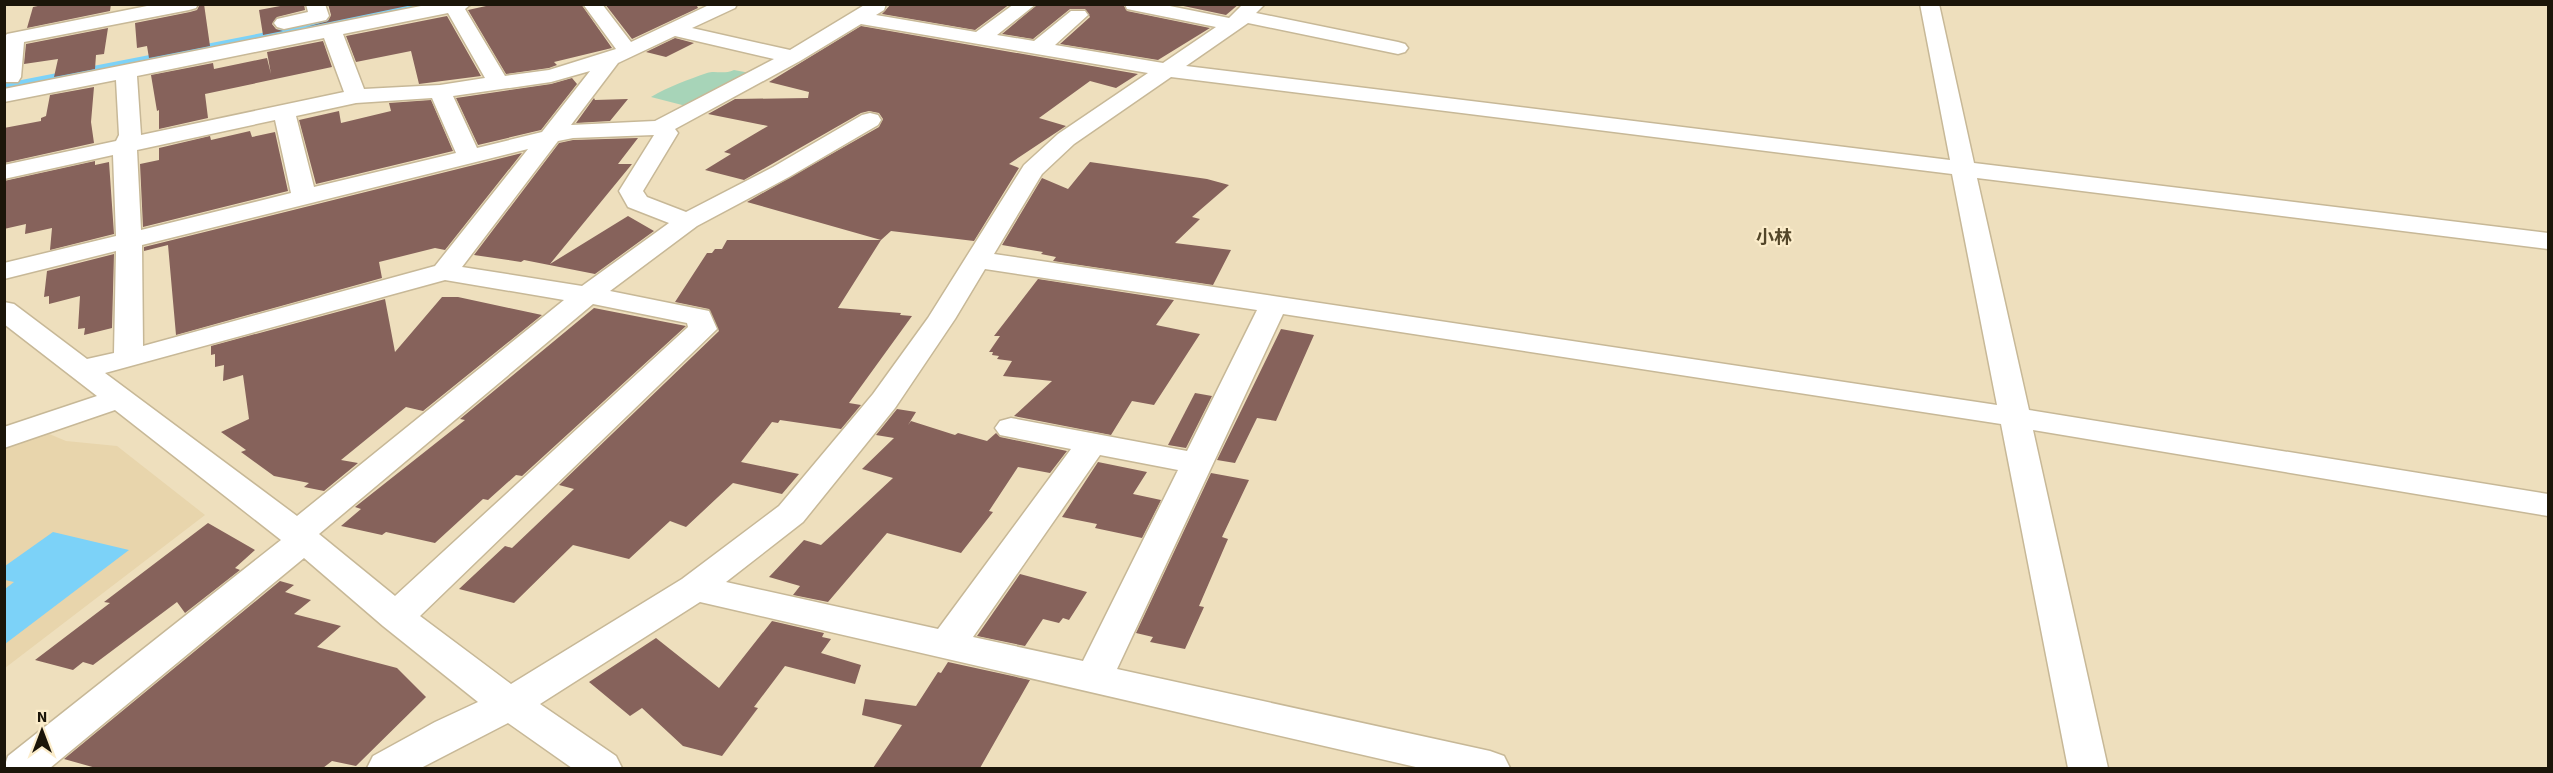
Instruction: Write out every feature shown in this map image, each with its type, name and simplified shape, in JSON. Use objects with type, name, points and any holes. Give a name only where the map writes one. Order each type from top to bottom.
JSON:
[{"type":"street","points":[[6,83],[14,38],[189,4]]},
{"type":"street","points":[[6,83],[319,16],[315,4]]},
{"type":"street","points":[[592,4],[619,55]]},
{"type":"street","points":[[981,37],[1027,4]]},
{"type":"street","points":[[1929,4],[2088,768]]},
{"type":"street","points":[[6,83],[126,72],[458,5],[497,81]]},
{"type":"street","points":[[1134,5],[1243,15],[1398,48]]},
{"type":"street","points":[[4,172],[356,96],[440,91],[497,81],[551,76],[619,55],[718,6]]},
{"type":"street","points":[[4,271],[573,131],[660,128],[793,57],[870,11],[981,37],[1166,70],[2548,241]]},
{"type":"street","points":[[1040,47],[1078,15]]},
{"type":"street","points":[[387,768],[449,733],[510,704],[695,588],[791,514],[884,401],[979,260],[1032,170],[1066,139],[1243,15]]},
{"type":"street","points":[[331,30],[356,96]]},
{"type":"street","points":[[673,30],[793,57]]},
{"type":"street","points":[[444,272],[619,55]]},
{"type":"street","points":[[126,72],[129,135],[125,146],[125,191],[129,239],[129,359]]},
{"type":"street","points":[[440,91],[470,157]]},
{"type":"street","points":[[284,110],[304,198]]},
{"type":"street","points":[[22,768],[587,295],[688,221],[781,172],[870,120]]},
{"type":"street","points":[[660,128],[667,133],[631,192],[637,202],[688,221]]},
{"type":"street","points":[[979,260],[2015,417],[2548,505]]},
{"type":"street","points":[[80,369],[129,359],[444,272],[587,295],[699,317],[703,329],[396,617]]},
{"type":"street","points":[[1094,678],[1195,463],[1273,306]]},
{"type":"street","points":[[4,310],[300,537],[396,617],[510,704],[602,768]]},
{"type":"street","points":[[4,438],[121,398]]},
{"type":"street","points":[[1011,428],[1195,463]]},
{"type":"street","points":[[947,645],[1091,444]]},
{"type":"street","points":[[695,588],[1490,768]]},
{"type":"shaded area","points":[[47,433],[66,441],[117,446],[205,515],[5,668],[5,448]]},
{"type":"green space","points":[[734,70],[755,74],[686,106],[651,97],[672,86],[707,73]]},
{"type":"water","points":[[53,532],[129,550],[5,644],[5,589],[14,582],[5,580],[5,566]]},
{"type":"building","points":[[47,4],[111,4],[110,11],[27,28],[33,7]]},
{"type":"building","points":[[200,4],[204,4],[210,46],[149,58],[147,46],[137,48],[135,23],[197,10]]},
{"type":"building","points":[[304,4],[305,10],[277,17],[272,24],[276,29],[283,31],[263,35],[259,10]]},
{"type":"building","points":[[328,4],[417,4],[306,27],[328,21],[331,15]]},
{"type":"building","points":[[495,4],[581,4],[612,48],[554,62],[557,65],[549,68],[506,74],[468,10]]},
{"type":"building","points":[[605,4],[696,4],[698,8],[632,39]]},
{"type":"building","points":[[891,4],[1010,4],[975,30],[882,14]]},
{"type":"building","points":[[1038,4],[1123,4],[1127,11],[1210,28],[1158,60],[1060,44],[1090,17],[1085,9],[1070,9],[1033,39],[1002,34]]},
{"type":"building","points":[[1174,4],[1239,4],[1226,15]]},
{"type":"building","points":[[447,16],[481,76],[419,84],[411,51],[356,62],[346,36]]},
{"type":"building","points":[[861,26],[1138,74],[1116,88],[1090,81],[1039,118],[1066,126],[1009,164],[1019,168],[974,241],[891,231],[881,240],[747,202],[879,127],[883,119],[879,113],[869,111],[861,113],[744,180],[705,170],[731,154],[724,152],[768,126],[708,114],[735,99],[808,98],[809,92],[769,82]]},
{"type":"building","points":[[108,28],[104,54],[96,55],[95,69],[54,77],[58,59],[24,64],[26,44]]},
{"type":"building","points":[[675,38],[694,43],[666,57],[646,52]]},
{"type":"building","points":[[323,41],[332,67],[205,94],[208,118],[159,129],[159,110],[157,111],[151,75],[213,63],[214,69],[267,58],[271,74],[267,52]]},
{"type":"building","points":[[572,78],[577,84],[541,130],[478,145],[456,98],[551,84]]},
{"type":"building","points":[[94,87],[91,122],[94,143],[4,163],[4,128],[41,121],[41,118],[46,116],[50,95]]},
{"type":"building","points":[[594,98],[595,100],[628,99],[610,121],[576,123]]},
{"type":"building","points":[[431,100],[453,151],[316,184],[299,120],[339,111],[341,123],[391,111],[389,103]]},
{"type":"building","points":[[250,131],[252,137],[275,132],[288,191],[143,227],[140,164],[159,160],[159,148],[210,136],[211,140]]},
{"type":"building","points":[[638,138],[618,164],[632,164],[550,264],[628,216],[654,231],[595,274],[524,260],[521,262],[474,255],[559,143],[573,140]]},
{"type":"building","points":[[522,153],[445,250],[435,248],[379,262],[382,278],[176,335],[168,245],[144,251],[144,247]]},
{"type":"building","points":[[95,161],[95,165],[109,162],[114,234],[50,250],[52,228],[25,234],[26,224],[4,229],[4,181]]},
{"type":"building","points":[[1090,162],[1207,179],[1229,185],[1192,217],[1200,219],[1175,243],[1231,250],[1213,285],[1053,261],[1056,257],[1041,254],[1043,252],[1002,245],[1042,178],[1068,189]]},
{"type":"building","points":[[727,240],[881,240],[838,308],[901,313],[900,315],[912,316],[849,403],[861,405],[841,429],[780,420],[778,423],[772,422],[741,462],[799,474],[782,494],[733,483],[686,527],[670,521],[629,559],[573,545],[514,603],[459,589],[505,546],[512,548],[574,489],[559,485],[719,331],[709,309],[675,302],[707,253],[712,253],[715,249],[722,249]]},
{"type":"building","points":[[114,254],[112,328],[84,335],[85,328],[78,329],[80,296],[49,304],[49,296],[44,297],[47,271]]},
{"type":"building","points":[[1038,279],[1174,300],[1156,325],[1200,334],[1154,405],[1132,401],[1111,435],[1014,416],[1052,381],[1003,376],[1012,361],[997,359],[999,356],[989,352],[1000,336],[994,336]]},
{"type":"building","points":[[442,297],[458,297],[542,315],[423,411],[406,407],[341,460],[358,463],[324,491],[304,487],[309,483],[274,476],[241,452],[246,450],[221,432],[249,419],[243,375],[223,381],[224,365],[215,367],[215,354],[211,355],[211,346],[385,299],[395,352]]},
{"type":"building","points":[[594,308],[686,326],[522,476],[516,475],[488,500],[483,499],[435,543],[386,532],[382,535],[341,526],[361,509],[355,507],[465,420],[460,419]]},
{"type":"building","points":[[1281,329],[1314,335],[1276,421],[1257,418],[1235,463],[1217,460]]},
{"type":"building","points":[[1195,393],[1212,396],[1186,448],[1168,445]]},
{"type":"building","points":[[897,409],[916,412],[908,425],[911,421],[955,435],[958,433],[987,441],[996,433],[1000,437],[1067,451],[1050,473],[1018,467],[989,511],[993,512],[961,553],[887,533],[828,602],[793,595],[800,586],[769,577],[804,540],[821,545],[893,478],[862,469],[894,438],[876,435]]},
{"type":"building","points":[[1098,462],[1147,472],[1133,494],[1161,500],[1142,538],[1095,528],[1097,524],[1062,517]]},
{"type":"building","points":[[1211,473],[1249,480],[1222,537],[1228,539],[1199,606],[1204,607],[1185,649],[1150,642],[1153,637],[1136,633]]},
{"type":"building","points":[[208,523],[255,550],[235,568],[240,570],[185,613],[177,602],[93,665],[83,662],[73,670],[35,660],[110,603],[104,602]]},
{"type":"building","points":[[1020,574],[1087,592],[1069,620],[1063,618],[1059,623],[1043,619],[1025,646],[977,636]]},
{"type":"building","points":[[280,581],[294,585],[285,592],[311,600],[294,614],[341,626],[317,647],[397,668],[426,697],[356,766],[332,761],[323,768],[96,768],[64,759]]},
{"type":"building","points":[[772,621],[824,633],[822,637],[831,639],[821,653],[861,665],[855,684],[785,666],[754,707],[758,708],[722,756],[683,746],[642,708],[630,716],[589,682],[656,638],[719,688]]},
{"type":"building","points":[[948,662],[1030,680],[980,768],[873,768],[902,725],[862,715],[865,699],[916,706],[938,672],[941,673]]},
{"type":"waterway","points":[[4,87],[429,4]]},
{"type":"district","name":"小林","points":[[1774,237]]}]
